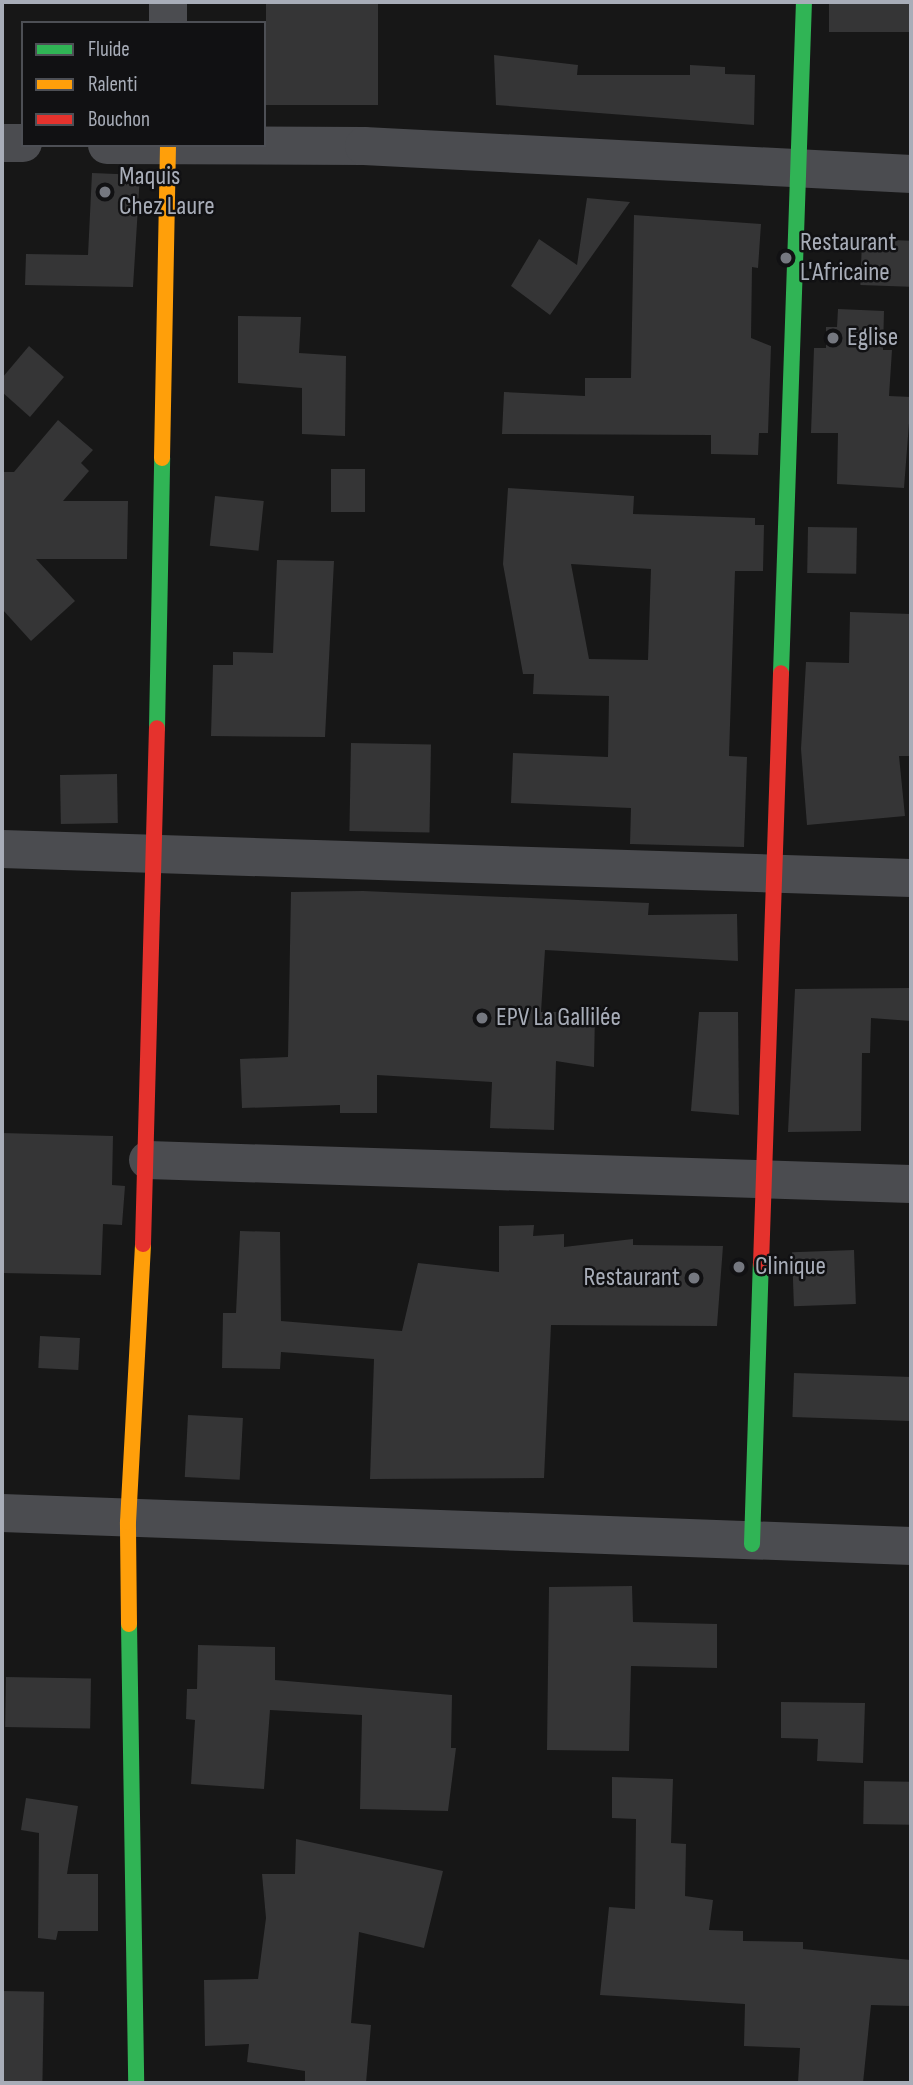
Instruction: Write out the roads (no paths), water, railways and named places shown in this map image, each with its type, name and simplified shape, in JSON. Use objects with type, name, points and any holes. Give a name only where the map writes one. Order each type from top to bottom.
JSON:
[{"type":"street","points":[[168,2],[168,21]]},
{"type":"street","points":[[751,1544],[768,1181],[804,2]]},
{"type":"street","points":[[2,143],[21,143]]},
{"type":"street","points":[[266,146],[364,146],[799,172],[911,174]]},
{"type":"street","points":[[136,2083],[128,1522],[148,1160],[168,147]]},
{"type":"street","points":[[2,849],[911,878]]},
{"type":"street","points":[[148,1160],[911,1184]]},
{"type":"street","points":[[2,1513],[128,1522],[751,1544],[911,1546]]},
{"type":"place","name":"Maquis Chez Laure","points":[[105,192]]},
{"type":"place","name":"Restaurant L'Africaine","points":[[786,258]]},
{"type":"place","name":"Eglise","points":[[833,338]]},
{"type":"place","name":"EPV La Gallilée","points":[[482,1018]]},
{"type":"place","name":"Clinique","points":[[739,1267]]},
{"type":"place","name":"Restaurant","points":[[694,1278]]}]
